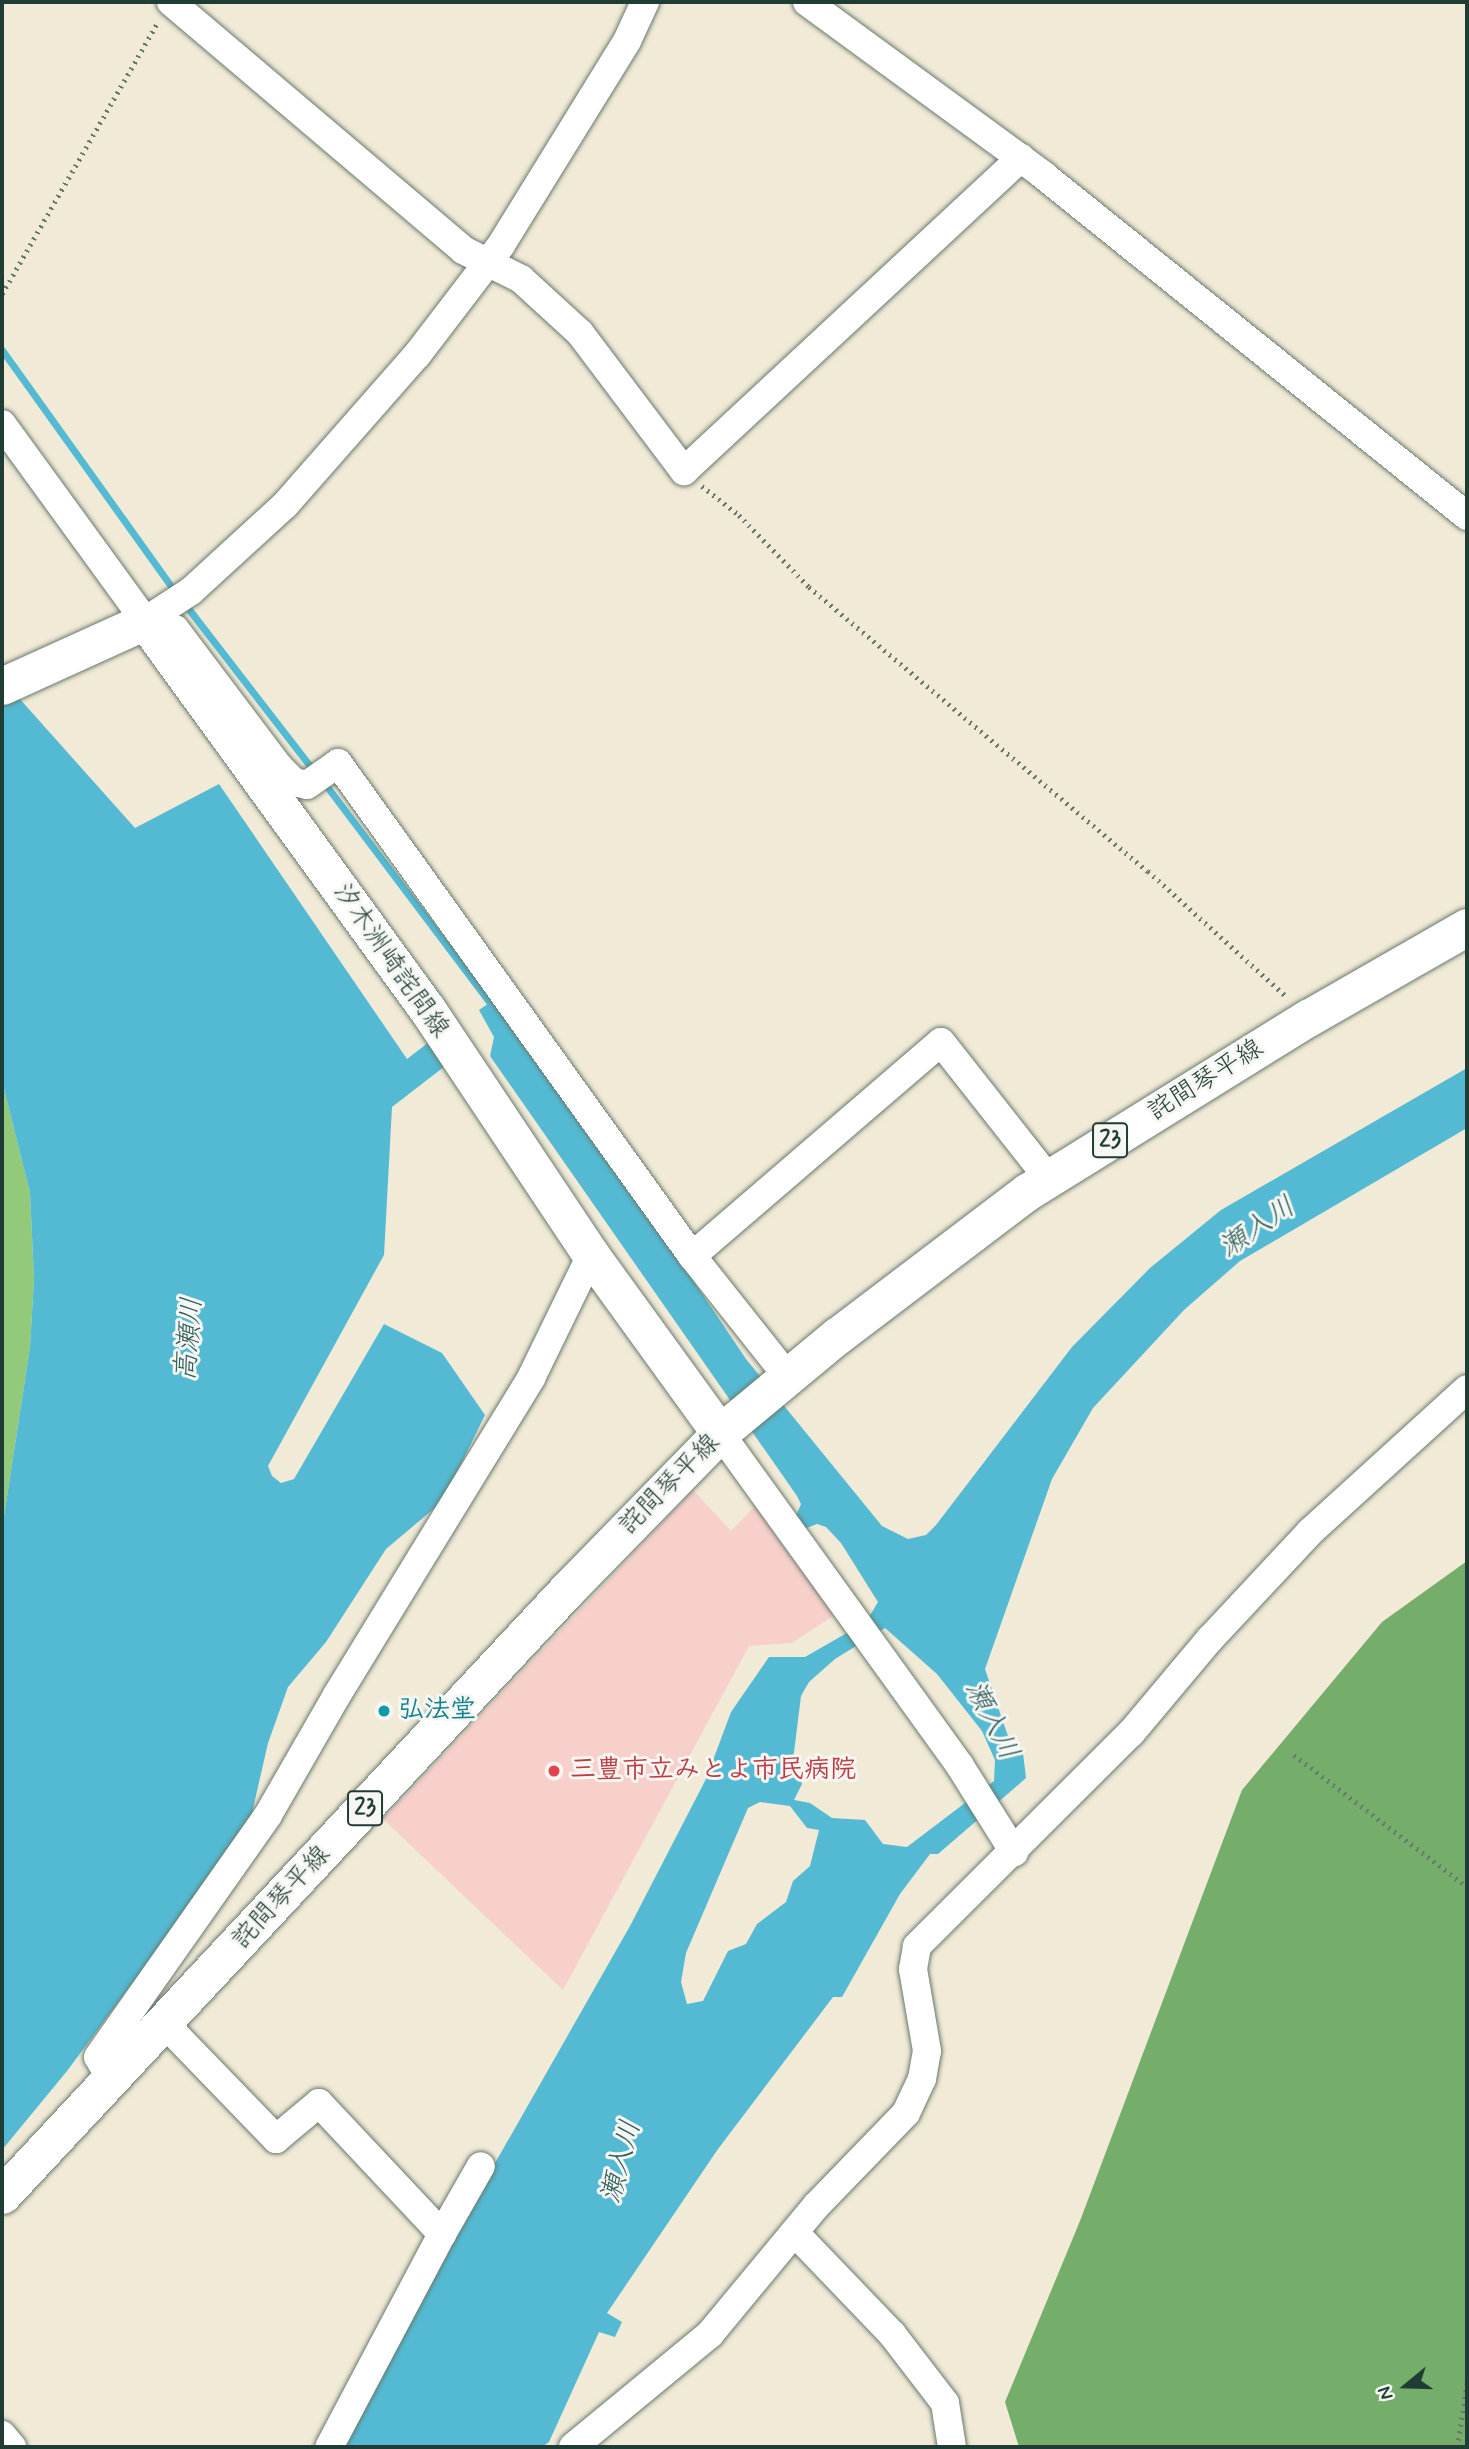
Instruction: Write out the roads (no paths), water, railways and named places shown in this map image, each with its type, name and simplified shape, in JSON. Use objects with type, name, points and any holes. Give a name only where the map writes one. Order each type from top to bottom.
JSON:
[{"type":"main road","points":[[2,686],[150,618]]},
{"type":"main road","name":"汐木洲崎詫間線","points":[[150,618],[427,1009],[591,1255],[725,1429]]},
{"type":"main road","name":"詫間琴平線","points":[[2,2195],[165,2024],[567,1590],[725,1429],[782,1382],[1048,1178],[1308,1018],[1467,927]]},
{"type":"street","points":[[150,618],[191,591],[285,505],[417,355],[494,254],[627,40],[645,2]]},
{"type":"street","points":[[807,2],[1021,158],[1467,516]]},
{"type":"street","points":[[167,8],[463,250],[494,254],[580,333],[684,471],[1021,158]]},
{"type":"street","points":[[2,424],[150,618],[175,629],[279,767],[294,782],[307,785],[338,763],[782,1382]]},
{"type":"street","points":[[692,1256],[941,1042],[1048,1178]]},
{"type":"street","points":[[111,2080],[97,2057],[268,1815],[337,1695],[531,1378],[591,1255]]},
{"type":"street","points":[[573,2447],[710,2334],[796,2234],[816,2206],[906,2113],[922,2079],[927,2051],[913,1969],[917,1946],[1131,1733],[1210,1639],[1310,1532],[1467,1389]]},
{"type":"street","points":[[725,1429],[891,1672],[960,1766],[1014,1852]]},
{"type":"street","points":[[165,2024],[276,2139],[318,2103],[442,2234]]},
{"type":"street","points":[[329,2447],[481,2166]]},
{"type":"street","points":[[796,2234],[892,2334],[945,2403],[952,2447]]},
{"type":"street","points":[[2,2435],[12,2447]]},
{"type":"water","name":"高瀬川","points":[[2,679],[135,828],[219,784],[407,1059],[433,1039],[449,1063],[392,1107],[384,1255],[268,1466],[272,1476],[281,1483],[294,1479],[384,1324],[442,1353],[485,1415],[443,1501],[386,1549],[326,1642],[288,1687],[268,1743],[252,1813],[224,1860],[67,2071],[2,2150],[2,1529],[30,1347],[34,1279],[30,1193],[2,1081]]},
{"type":"water","name":"瀬入川","points":[[501,995],[746,1359],[882,1526],[908,1539],[926,1535],[936,1525],[1072,1347],[1150,1268],[1221,1210],[1467,1068],[1467,1128],[1240,1261],[1184,1310],[1093,1408],[1052,1479],[985,1669],[1009,1739],[1023,1753],[1026,1778],[938,1854],[930,1854],[900,1894],[842,1997],[833,1997],[718,2149],[607,2313],[622,2322],[615,2337],[599,2332],[549,2442],[542,2447],[343,2447],[457,2230],[630,1926],[706,1779],[731,1712],[769,1657],[805,1657],[866,1622],[878,1602],[841,1543],[826,1527],[817,1524],[801,1530],[795,1518],[801,1504],[797,1496],[490,1056],[494,1037],[479,1010]],"holes":[[[885,1628],[937,1674],[982,1731],[995,1760],[994,1781],[907,1847],[883,1844],[865,1820],[832,1818],[810,1803],[794,1800],[802,1784],[793,1760],[801,1696],[809,1682],[835,1659]],[[760,1802],[790,1806],[807,1828],[819,1830],[810,1866],[793,1881],[786,1902],[757,1924],[746,1944],[728,1951],[703,2001],[687,2004],[681,1982],[686,1953],[748,1808]]]},
{"type":"waterway","points":[[2,350],[177,594]]},
{"type":"waterway","points":[[184,603],[314,771]]},
{"type":"waterway","points":[[322,780],[494,1008]]},
{"type":"place","name":"弘法堂","points":[[384,1711]]},
{"type":"place","name":"三豊市立みとよ市民病院","points":[[554,1771]]}]
